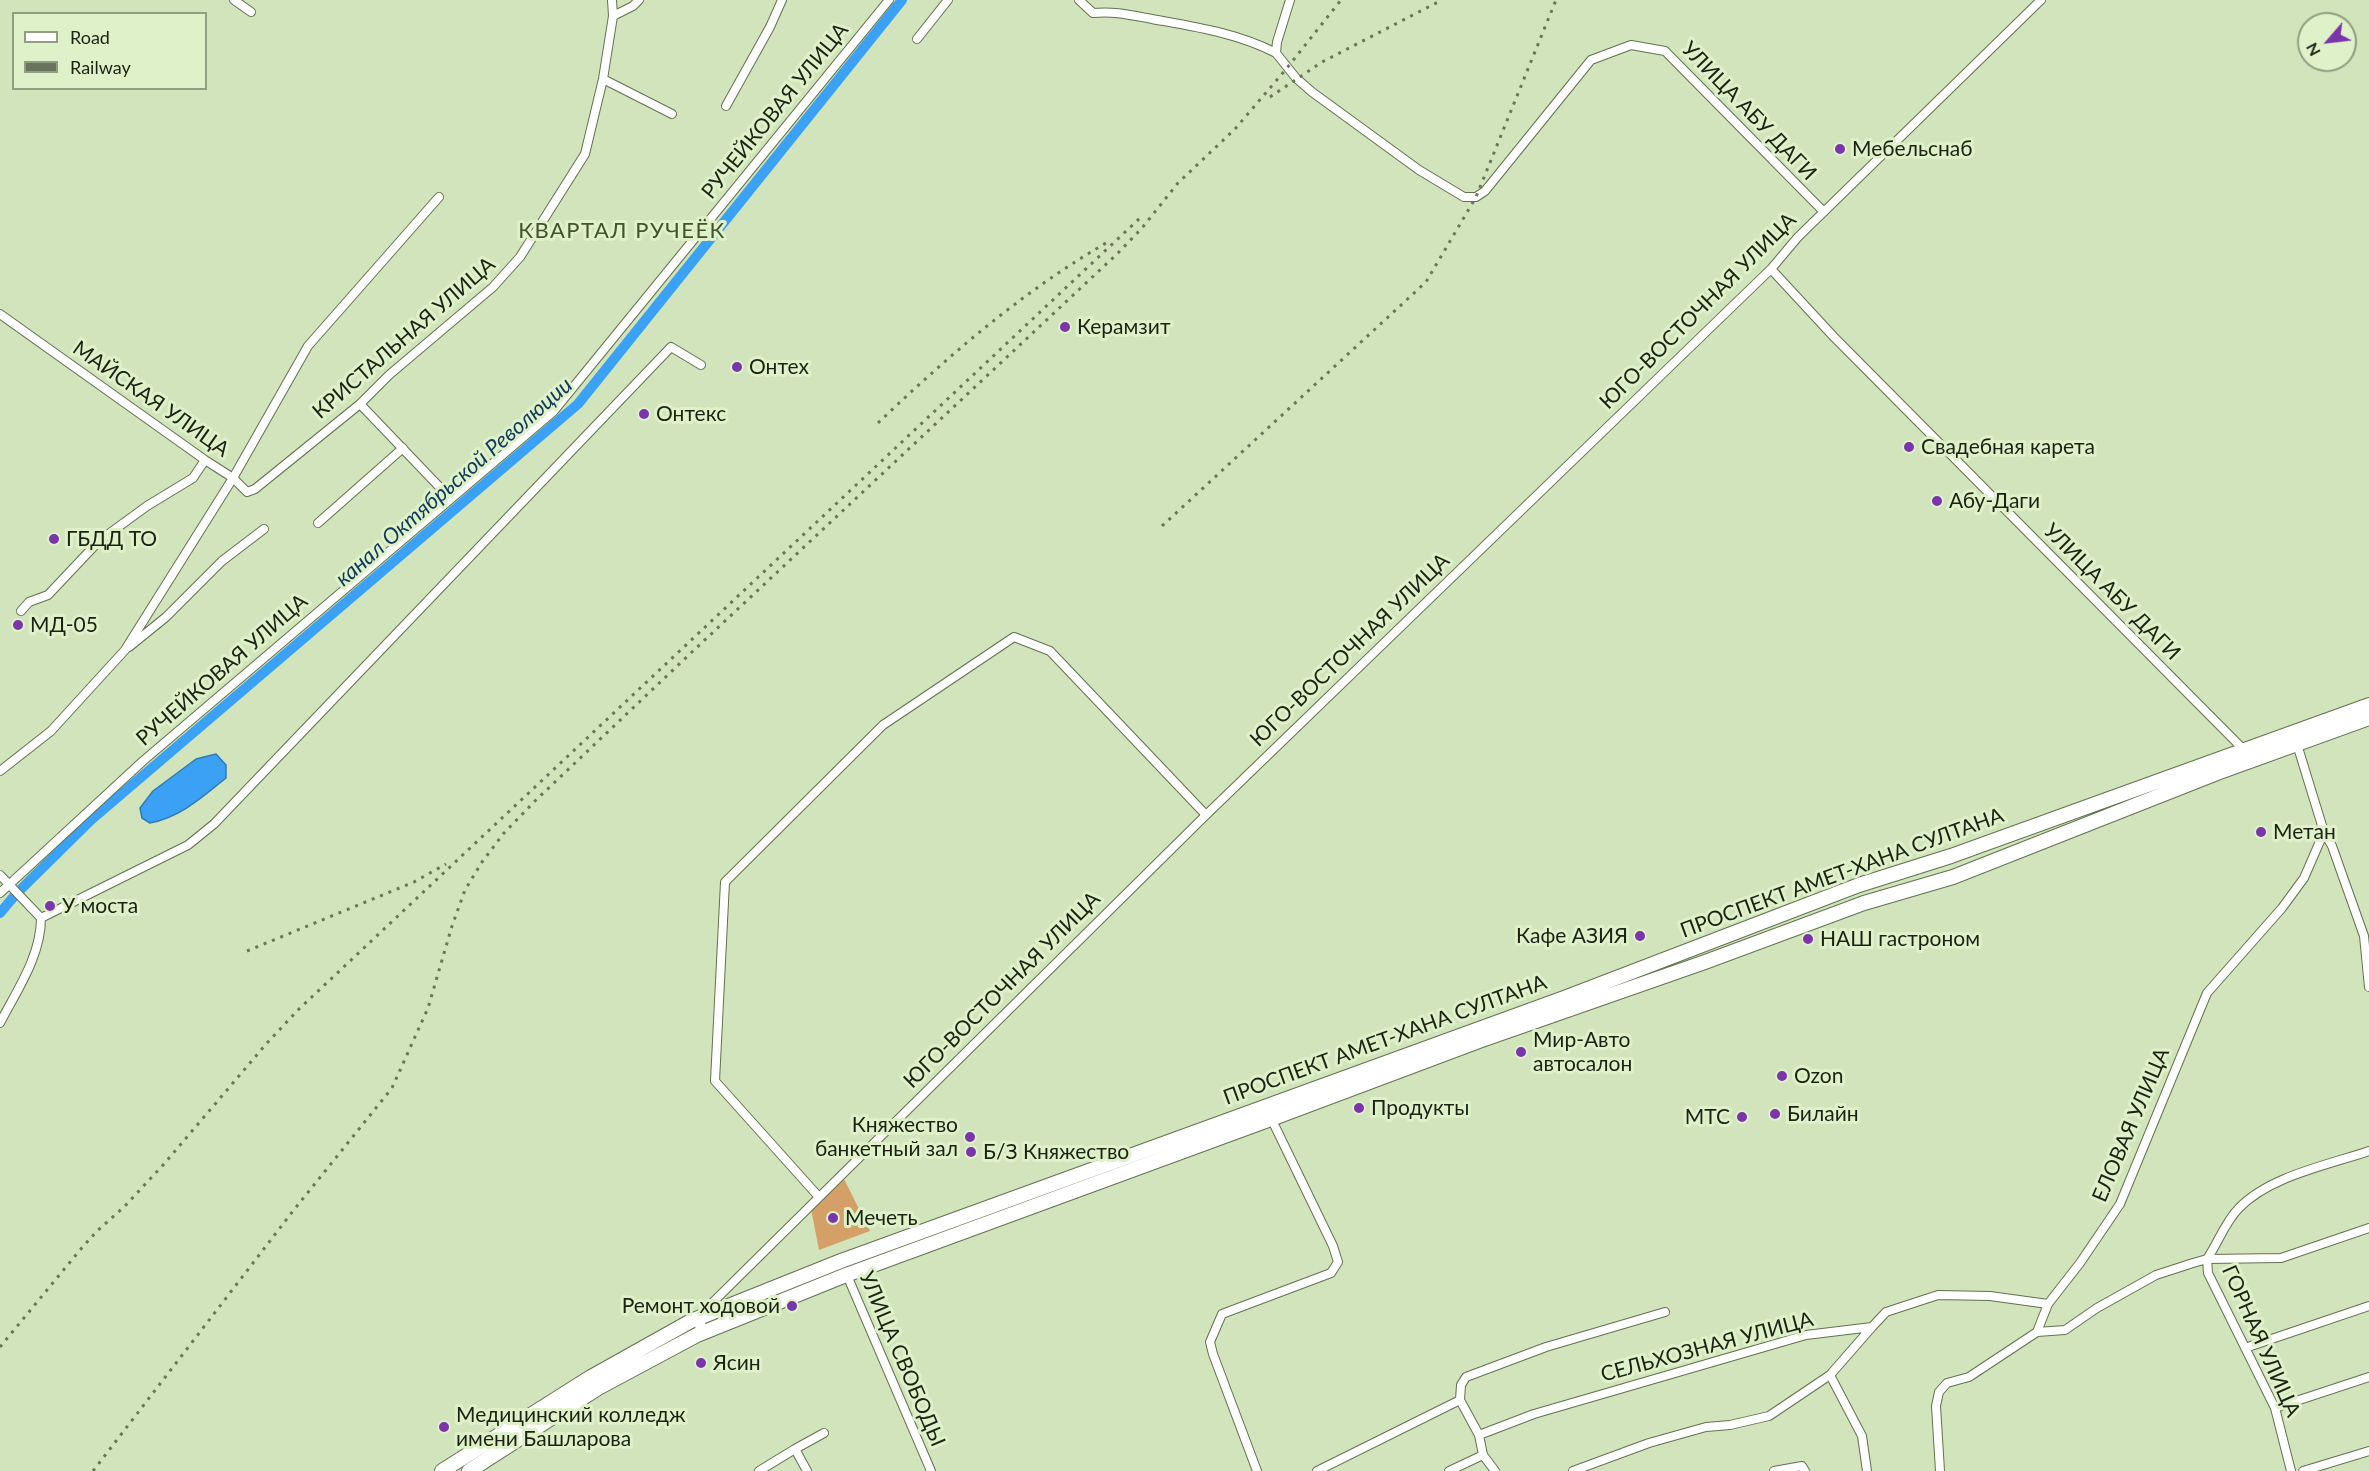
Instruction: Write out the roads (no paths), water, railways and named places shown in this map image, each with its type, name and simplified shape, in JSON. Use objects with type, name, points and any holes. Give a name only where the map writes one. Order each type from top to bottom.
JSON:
[{"type":"main road","name":"ПРОСПЕКТ АМЕТ-ХАНА СУЛТАНА","points":[[442,1471],[591,1377],[703,1316],[841,1261],[1269,1113],[1859,885],[1951,856],[2295,738],[2369,705]]},
{"type":"main road","points":[[2295,738],[2369,718]]},
{"type":"main road","points":[[468,1471],[598,1388],[697,1335],[846,1275],[1269,1113],[1716,958],[1864,903],[1953,878],[2244,756]]},
{"type":"street","points":[[234,0],[251,12]]},
{"type":"street","name":"КРИСТАЛЬНАЯ УЛИЦА","points":[[233,478],[247,492],[255,489],[360,404],[389,375],[493,287],[520,257],[585,154],[603,79],[613,16],[612,0]]},
{"type":"street","points":[[613,16],[633,6],[639,0]]},
{"type":"street","points":[[726,106],[770,27],[782,0]]},
{"type":"street","name":"РУЧЕЙКОВАЯ УЛИЦА","points":[[0,893],[4,884],[143,761],[553,412],[889,0]]},
{"type":"street","points":[[918,39],[948,0]]},
{"type":"street","points":[[1079,0],[1093,13],[1114,11],[1200,26],[1236,36],[1276,53],[1277,42],[1290,0]]},
{"type":"street","name":"ЮГО-ВОСТОЧНАЯ УЛИЦА","points":[[697,1335],[706,1309],[1206,815],[1771,269],[1798,237],[2041,0]]},
{"type":"street","name":"УЛИЦА АБУ ДАГИ","points":[[1276,53],[1292,73],[1312,92],[1374,138],[1455,192],[1464,197],[1476,197],[1485,191],[1591,60],[1630,45],[1665,51],[1824,212]]},
{"type":"street","points":[[603,79],[672,114]]},
{"type":"street","points":[[233,478],[308,346],[438,197]]},
{"type":"street","name":"УЛИЦА АБУ ДАГИ","points":[[1771,269],[1833,336],[2244,756]]},
{"type":"street","name":"МАЙСКАЯ УЛИЦА","points":[[0,314],[233,478],[125,650],[51,731],[0,771]]},
{"type":"street","points":[[41,918],[188,845],[214,824],[671,347],[701,364]]},
{"type":"street","points":[[360,404],[450,498]]},
{"type":"street","points":[[318,523],[403,448]]},
{"type":"street","points":[[21,610],[29,602],[48,595],[99,541],[147,506],[193,478],[205,460]]},
{"type":"street","name":"МАЙСКАЯ УЛИЦА","points":[[125,650],[143,637],[222,561],[264,529]]},
{"type":"street","points":[[819,1197],[715,1081],[725,882],[883,725],[1014,637],[1050,651],[1206,815]]},
{"type":"street","points":[[2295,738],[2324,832],[2332,846],[2364,936],[2369,987]]},
{"type":"street","name":"ЕЛОВАЯ УЛИЦА","points":[[2037,1332],[2048,1304],[2080,1263],[2120,1204],[2207,993],[2282,908],[2304,878],[2324,832]]},
{"type":"street","points":[[0,875],[4,884],[41,918],[41,936],[33,958],[0,1023]]},
{"type":"street","points":[[1257,1471],[1210,1342],[1222,1314],[1331,1273],[1338,1262],[1334,1246],[1269,1113]]},
{"type":"street","points":[[2207,1259],[2237,1209],[2253,1195],[2316,1168],[2369,1151]]},
{"type":"street","points":[[1940,1471],[1936,1407],[1939,1392],[1947,1383],[1969,1377],[2037,1332],[2065,1330],[2097,1308],[2156,1275],[2207,1259],[2281,1258],[2369,1228]]},
{"type":"street","name":"ГОРНАЯ УЛИЦА","points":[[2207,1259],[2208,1273],[2275,1408],[2291,1471]]},
{"type":"street","name":"УЛИЦА СВОБОДЫ","points":[[841,1261],[930,1471]]},
{"type":"street","points":[[1573,1471],[1649,1443],[1706,1427],[1730,1425],[1769,1416],[1830,1375],[1886,1312],[1938,1295],[1990,1296],[2048,1304]]},
{"type":"street","points":[[2245,1348],[2369,1306]]},
{"type":"street","points":[[1496,1471],[1483,1455],[1479,1435],[1460,1400],[1461,1385],[1466,1377],[1546,1347],[1665,1312]]},
{"type":"street","name":"СЕЛЬХОЗНАЯ УЛИЦА","points":[[1479,1435],[1534,1414],[1806,1335],[1872,1327]]},
{"type":"street","points":[[1830,1375],[1862,1436],[1867,1471]]},
{"type":"street","points":[[2275,1408],[2369,1377]]},
{"type":"street","points":[[1317,1471],[1460,1400]]},
{"type":"street","points":[[759,1471],[824,1433]]},
{"type":"street","points":[[795,1449],[807,1471]]},
{"type":"street","points":[[2303,1471],[2369,1451]]},
{"type":"street","points":[[1449,1471],[1483,1455]]},
{"type":"street","points":[[1774,1471],[1802,1466],[1805,1471]]},
{"type":"water","points":[[216,754],[226,765],[226,778],[191,805],[172,816],[150,823],[142,818],[140,808],[153,791],[196,759]]},
{"type":"waterway","name":"канал Октябрьской Революции","points":[[0,913],[16,894],[91,820],[578,404],[902,0]]},
{"type":"railway","points":[[93,1471],[293,1211],[392,1088],[428,1008],[465,890],[504,833],[693,651],[1117,254],[1142,228],[1178,183],[1235,129],[1341,0]]},
{"type":"railway","points":[[1270,97],[1322,62],[1442,0]]},
{"type":"railway","points":[[1162,526],[1426,282],[1476,197],[1556,0]]},
{"type":"railway","points":[[0,1347],[80,1250],[164,1164],[267,1043],[299,1009],[1140,218]]},
{"type":"railway","points":[[878,423],[987,326],[1045,282],[1106,243]]},
{"type":"railway","points":[[247,951],[414,882],[446,864]]},
{"type":"place","name":"Мебельснаб","points":[[1840,149]]},
{"type":"place","name":"Керамзит","points":[[1065,327]]},
{"type":"place","name":"Онтех","points":[[737,367]]},
{"type":"place","name":"Онтекс","points":[[644,414]]},
{"type":"place","name":"Свадебная карета","points":[[1909,447]]},
{"type":"place","name":"Абу-Даги","points":[[1937,501]]},
{"type":"place","name":"ГБДД ТО","points":[[54,539]]},
{"type":"place","name":"МД-05","points":[[18,625]]},
{"type":"place","name":"Метан","points":[[2261,832]]},
{"type":"place","name":"У моста","points":[[50,906]]},
{"type":"place","name":"Кафе АЗИЯ","points":[[1640,936]]},
{"type":"place","name":"НАШ гастроном","points":[[1808,939]]},
{"type":"place","name":"Мир-Авто автосалон","points":[[1521,1052]]},
{"type":"place","name":"Ozon","points":[[1782,1076]]},
{"type":"place","name":"Продукты","points":[[1359,1108]]},
{"type":"place","name":"Билайн","points":[[1775,1114]]},
{"type":"place","name":"МТС","points":[[1742,1117]]},
{"type":"place","name":"Княжество банкетный зал","points":[[970,1137]]},
{"type":"place","name":"Б/З Княжество","points":[[971,1152]]},
{"type":"place","name":"Мечеть","points":[[833,1218]]},
{"type":"place","name":"Ремонт ходовой","points":[[792,1306]]},
{"type":"place","name":"Ясин","points":[[701,1363]]},
{"type":"place","name":"Медицинский колледж имени Башларова","points":[[444,1427]]},
{"type":"district","name":"КВАРТАЛ РУЧЕЁК","points":[[622,231]]}]
